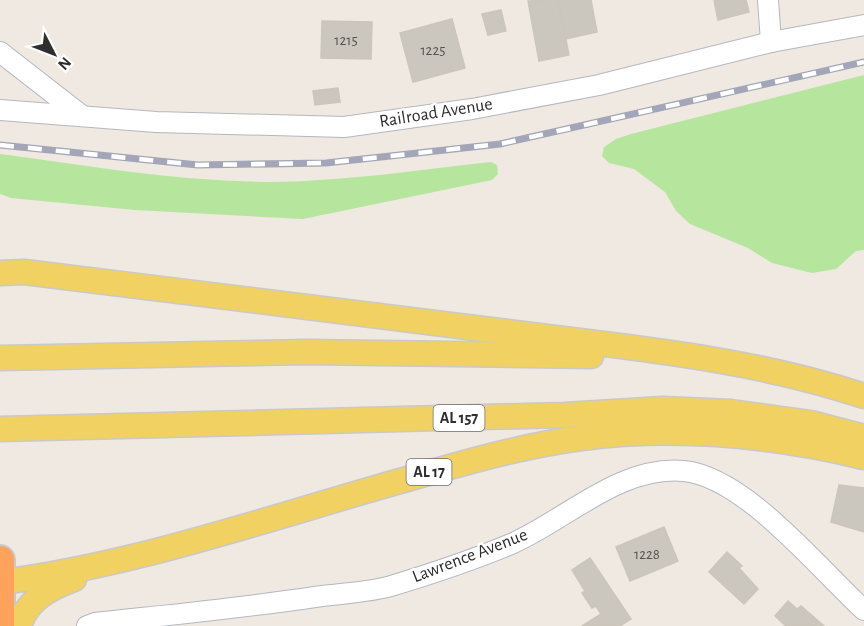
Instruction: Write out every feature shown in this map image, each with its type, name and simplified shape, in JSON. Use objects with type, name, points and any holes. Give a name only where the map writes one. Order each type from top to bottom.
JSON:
[{"type":"highway","points":[[0,626],[1,575]]},
{"type":"main road","points":[[0,265],[24,272]]},
{"type":"main road","points":[[0,273],[24,272],[286,303],[655,351],[766,371],[864,396]]},
{"type":"main road","points":[[0,358],[307,352],[583,356],[684,360],[766,371]]},
{"type":"main road","name":"AL 157","points":[[0,429],[542,416],[663,409],[731,412],[811,423],[864,437]]},
{"type":"main road","name":"AL 17","points":[[1,575],[108,565],[486,456],[581,438],[653,433],[742,435],[810,444],[864,457]]},
{"type":"main road","points":[[19,626],[23,614],[38,597],[58,585],[108,565]]},
{"type":"street","points":[[768,0],[771,42]]},
{"type":"street","name":"Railroad Avenue","points":[[0,110],[190,124],[344,127],[472,109],[599,85],[771,42],[864,25]]},
{"type":"street","points":[[0,52],[81,115]]},
{"type":"street","name":"Lawrence Avenue","points":[[87,626],[95,623],[262,605],[390,586],[512,543],[619,484],[644,475],[667,471],[684,471],[711,477],[737,492],[783,532],[864,610]]},
{"type":"green space","points":[[864,75],[864,250],[856,251],[836,269],[812,273],[772,263],[748,248],[690,224],[676,211],[665,192],[634,169],[609,163],[602,156],[604,147],[616,139],[631,134]]},
{"type":"green space","points":[[0,154],[136,173],[239,181],[328,180],[491,162],[497,165],[498,174],[492,180],[303,219],[135,210],[11,198],[0,194]]},
{"type":"building","points":[[558,0],[569,55],[539,61],[528,1]]},
{"type":"building","points":[[558,0],[591,0],[597,32],[565,39]]},
{"type":"building","points":[[714,0],[746,0],[749,12],[718,20]]},
{"type":"building","points":[[501,10],[506,31],[488,35],[482,14]]},
{"type":"building","points":[[452,19],[465,68],[413,82],[400,33]]},
{"type":"building","points":[[322,21],[372,22],[371,59],[321,58]]},
{"type":"building","points":[[338,88],[340,102],[315,105],[313,91]]},
{"type":"building","points":[[839,485],[864,488],[864,532],[831,522]]},
{"type":"building","points":[[664,527],[678,561],[630,581],[616,547]]},
{"type":"building","points":[[727,552],[742,566],[739,568],[758,589],[744,604],[709,572]]},
{"type":"building","points":[[590,558],[631,619],[620,626],[582,626],[601,614],[596,606],[592,608],[582,593],[585,591],[572,570]]},
{"type":"building","points":[[788,601],[797,609],[801,606],[824,626],[786,626],[775,616]]},
{"type":"railway","points":[[0,145],[198,165],[326,163],[500,144],[864,62]]}]
